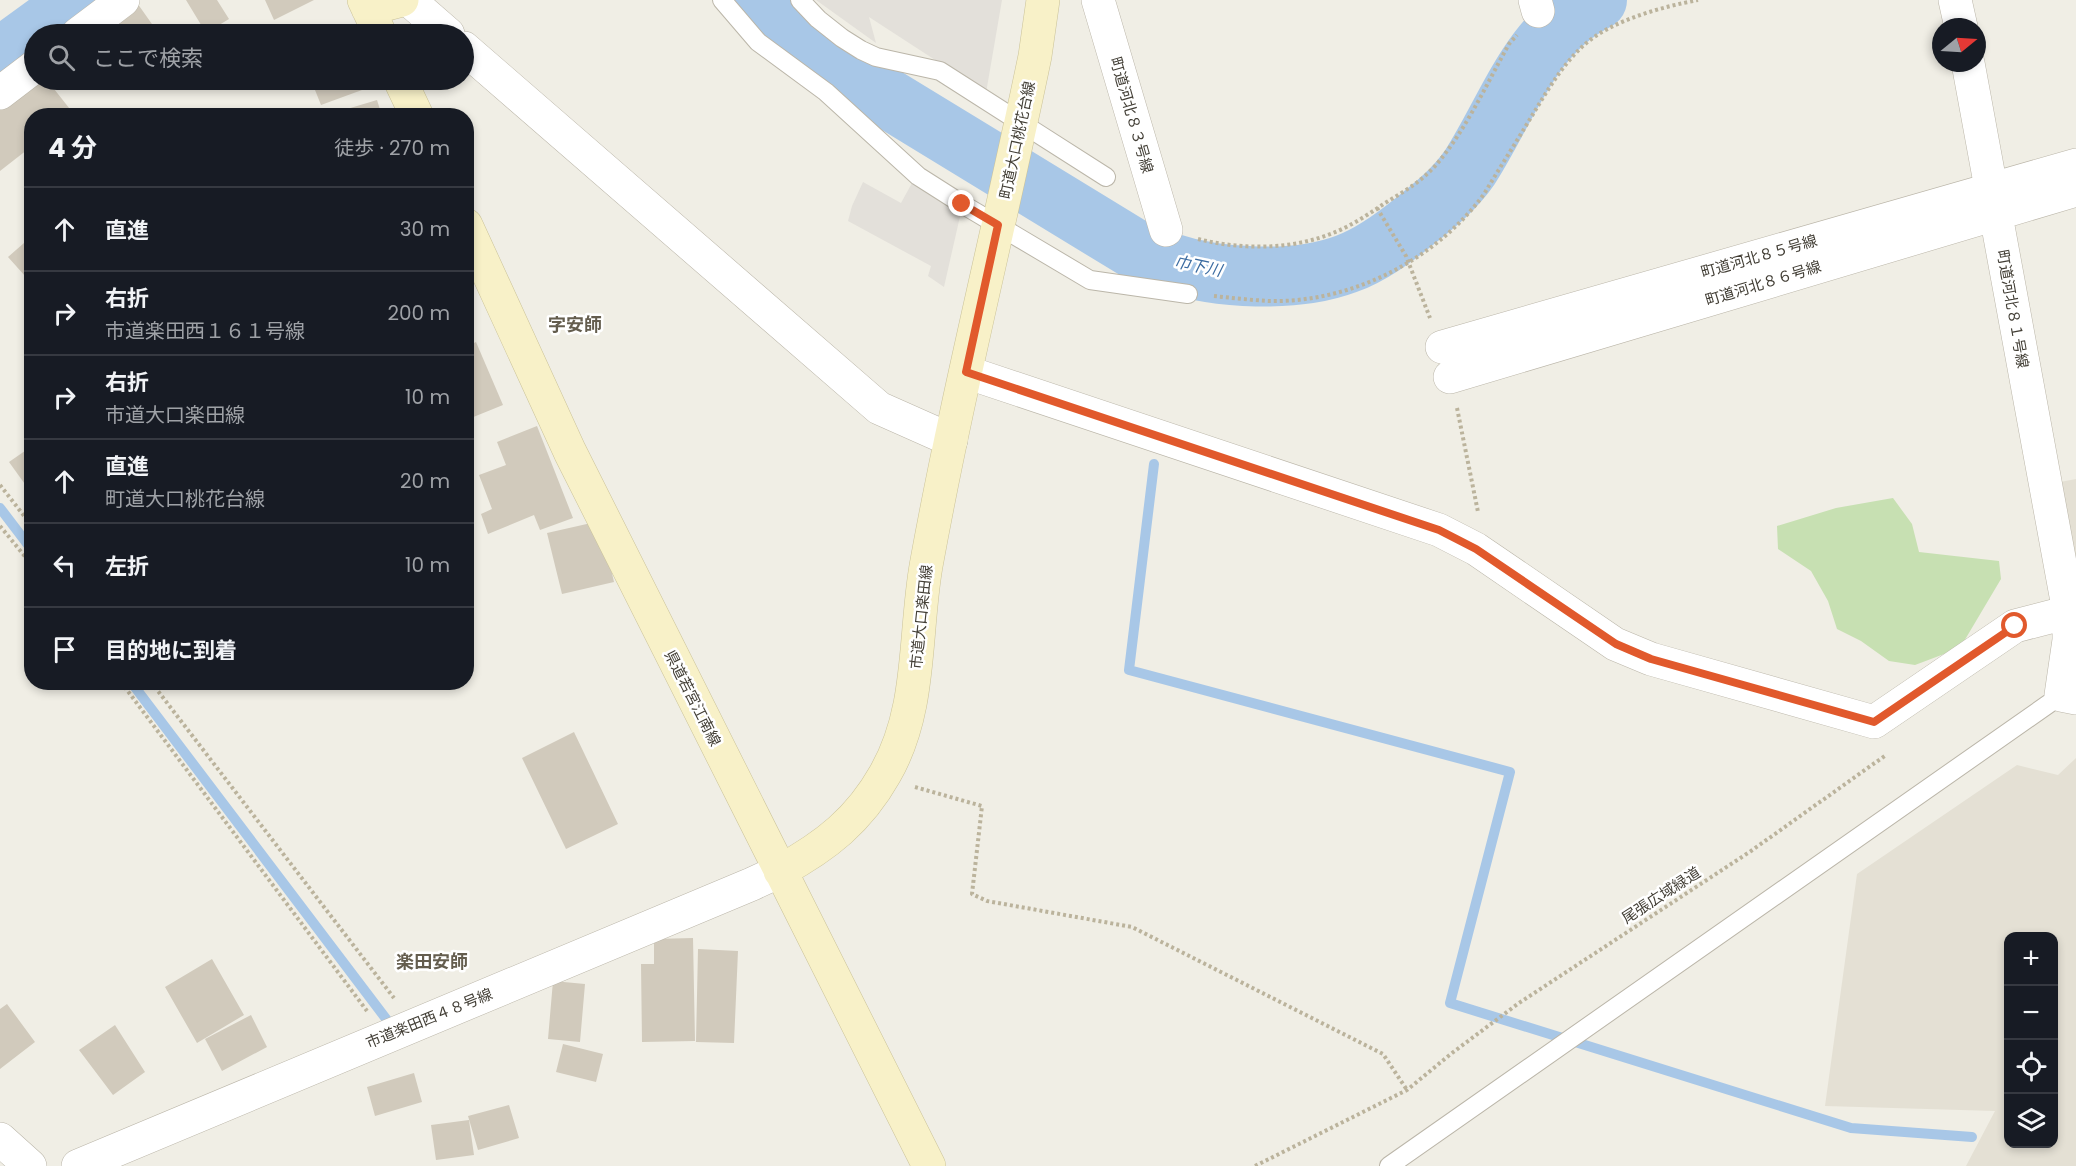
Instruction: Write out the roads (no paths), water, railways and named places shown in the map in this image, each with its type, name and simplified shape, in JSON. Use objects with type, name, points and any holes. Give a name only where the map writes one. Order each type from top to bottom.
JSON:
[{"type":"main road","points":[[371,14],[402,0]]},
{"type":"main road","name":"町道大口桃花台線","points":[[979,315],[1021,125],[1044,0]]},
{"type":"main road","points":[[405,90],[413,108]]},
{"type":"main road","name":"県道若宮江南線","points":[[474,242],[570,452],[929,1166]]},
{"type":"main road","name":"市道大口楽田線","points":[[780,871],[809,855],[837,835],[860,810],[886,773],[908,718],[917,660],[926,569],[951,440],[979,315]]},
{"type":"street","points":[[91,24],[123,0]]},
{"type":"street","points":[[409,0],[437,24]]},
{"type":"street","name":"町道河北８３号線","points":[[1098,0],[1166,230]]},
{"type":"street","points":[[1955,0],[1959,18]]},
{"type":"street","points":[[474,57],[879,408],[951,440]]},
{"type":"street","name":"町道河北８１号線","points":[[1970,72],[2068,612],[2071,693]]},
{"type":"street","points":[[0,93],[24,75]]},
{"type":"street","name":"町道河北８５号線","points":[[1446,362],[1993,201],[2076,165]]},
{"type":"street","points":[[1993,201],[2076,190]]},
{"type":"street","points":[[966,372],[1439,530],[1476,549],[1616,644],[1651,659],[1874,722],[2015,626],[2068,612]]},
{"type":"street","name":"市道楽田西４８号線","points":[[78,1166],[780,871]]},
{"type":"street","points":[[0,1139],[30,1166]]},
{"type":"lane","points":[[722,0],[758,42],[826,92],[918,176],[1090,280],[1188,294]]},
{"type":"lane","points":[[800,0],[842,38],[861,50],[876,57],[940,71],[1021,125],[1106,177]]},
{"type":"lane","points":[[1389,1166],[1579,1032],[2071,693]]},
{"type":"waterway","points":[[47,24],[80,0]]},
{"type":"waterway","name":"巾下川","points":[[755,0],[768,18],[792,40],[1133,248],[1187,268],[1256,276],[1304,274],[1326,270],[1364,256],[1399,234],[1437,203],[1464,175],[1537,52],[1574,14],[1597,0]]},
{"type":"waterway","points":[[0,58],[24,41]]},
{"type":"waterway","points":[[1154,464],[1129,670],[1510,772],[1450,1003],[1851,1128],[1972,1137]]},
{"type":"waterway","points":[[0,508],[24,540]]},
{"type":"waterway","points":[[137,690],[390,1024]]},
{"type":"district","name":"字安師","points":[[575,324]]},
{"type":"district","name":"楽田安師","points":[[432,961]]}]
